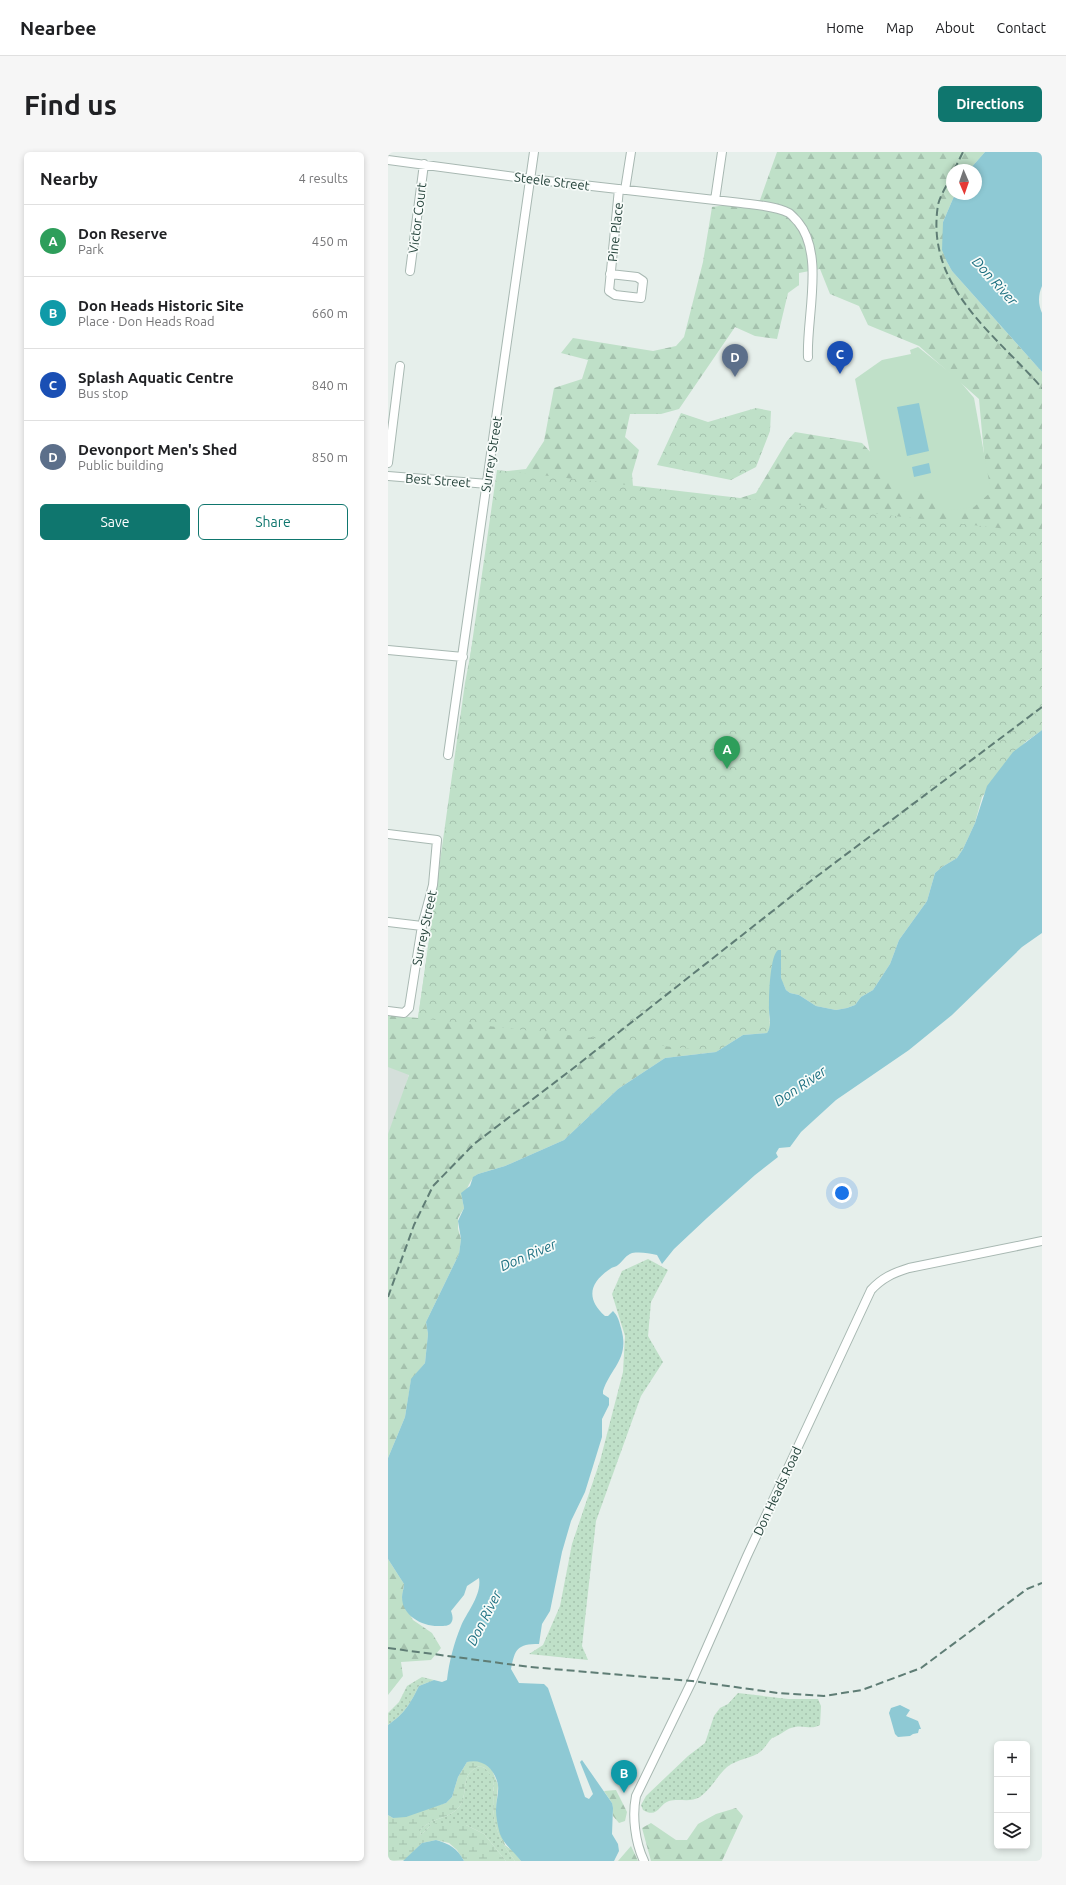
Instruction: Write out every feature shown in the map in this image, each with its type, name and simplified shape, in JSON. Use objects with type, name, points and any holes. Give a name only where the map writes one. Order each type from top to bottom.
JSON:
[{"type":"street","name":"Surrey Street","points":[[448,756],[463,657],[483,502],[488,484],[534,152]]},
{"type":"street","name":"Pine Place","points":[[610,274],[637,277],[643,281],[641,298],[615,295],[609,291],[610,274],[622,190],[631,152]]},
{"type":"street","points":[[715,200],[722,152]]},
{"type":"street","name":"Steele Street","points":[[388,160],[530,179],[765,206],[790,213],[803,228],[810,251],[813,280],[807,346],[808,358]]},
{"type":"street","name":"Victor Court","points":[[410,271],[424,164]]},
{"type":"street","points":[[388,463],[400,366]]},
{"type":"street","name":"Best Street","points":[[388,476],[488,484]]},
{"type":"street","points":[[388,650],[463,657]]},
{"type":"street","name":"Surrey Street","points":[[388,834],[437,840],[433,885],[422,926],[410,1008],[404,1013],[388,1011]]},
{"type":"street","points":[[388,922],[422,926]]},
{"type":"street","name":"Don Heads Road","points":[[644,1861],[638,1845],[634,1806],[636,1796],[692,1681],[747,1556],[871,1290],[879,1280],[890,1274],[909,1268],[1042,1241]]},
{"type":"shaded area","points":[[388,1015],[409,1074],[388,1150]]},
{"type":"green space","points":[[777,152],[985,152],[974,164],[946,164],[946,200],[952,200],[943,222],[947,262],[952,271],[1042,372],[1042,730],[1025,742],[716,1052],[665,1058],[618,1089],[564,1140],[505,1166],[478,1174],[473,1178],[462,1198],[464,1208],[458,1218],[458,1229],[461,1239],[459,1254],[426,1322],[428,1334],[425,1363],[411,1380],[405,1417],[388,1458],[388,1134],[409,1075],[388,1067],[388,1015],[418,1018],[465,683],[501,491],[500,472],[526,469],[544,441],[554,388],[582,379],[588,360],[561,353],[573,338],[653,351],[676,346],[684,337],[703,262],[712,207],[760,200]],"holes":[[[820,269],[830,294],[859,306],[868,325],[919,346],[979,399],[987,488],[876,458],[862,443],[795,432],[787,441],[756,493],[693,513],[634,499],[632,474],[639,450],[625,437],[630,414],[661,414],[679,409],[735,327],[755,336],[777,339],[788,293],[799,285],[799,273]]]},
{"type":"green space","points":[[918,347],[958,379],[974,398],[991,492],[974,507],[944,511],[930,491],[901,492],[885,470],[874,472],[855,379],[882,360],[911,354],[910,350]]},
{"type":"green space","points":[[756,408],[771,411],[770,431],[756,467],[731,480],[657,465],[681,413],[708,422]]},
{"type":"green space","points":[[497,470],[1042,533],[1042,730],[1025,742],[982,797],[975,823],[963,849],[957,858],[935,873],[927,901],[899,940],[890,964],[873,990],[861,997],[855,1005],[836,1010],[816,1006],[799,995],[790,993],[786,990],[781,978],[782,957],[775,952],[773,957],[769,1006],[770,1028],[767,1033],[743,1035],[716,1052],[418,1018]]},
{"type":"green space","points":[[648,1259],[668,1270],[651,1302],[648,1336],[663,1362],[641,1396],[596,1521],[582,1646],[588,1660],[529,1654],[543,1645],[560,1606],[572,1544],[600,1461],[623,1372],[625,1336],[612,1294],[622,1271]]},
{"type":"green space","points":[[388,1559],[404,1584],[402,1597],[404,1604],[413,1620],[432,1633],[441,1648],[431,1660],[401,1662],[403,1676],[388,1695]]},
{"type":"green space","points":[[422,1677],[434,1680],[419,1686],[406,1708],[388,1725],[388,1713],[399,1702],[407,1686]]},
{"type":"green space","points":[[738,1693],[788,1699],[818,1699],[821,1706],[820,1725],[814,1727],[792,1728],[772,1738],[757,1754],[735,1762],[727,1767],[707,1790],[696,1799],[669,1801],[652,1813],[643,1810],[641,1805],[646,1796],[688,1756],[705,1743],[714,1716],[720,1708],[728,1704]]},
{"type":"green space","points":[[475,1760],[484,1763],[492,1770],[498,1785],[496,1811],[505,1845],[514,1852],[521,1861],[515,1861],[507,1850],[498,1832],[495,1823],[493,1804],[494,1780],[485,1768],[480,1766],[474,1769],[467,1778],[463,1799],[457,1809],[452,1813],[424,1826],[420,1831],[421,1835],[431,1825],[436,1823],[466,1825],[484,1834],[506,1861],[464,1861],[457,1850],[449,1843],[436,1840],[422,1843],[405,1860],[388,1861],[388,1815],[393,1818],[446,1803],[452,1797],[458,1777],[467,1762]]},
{"type":"green space","points":[[480,1766],[485,1768],[494,1779],[493,1803],[495,1823],[502,1841],[515,1861],[506,1861],[484,1834],[466,1825],[431,1825],[421,1835],[420,1831],[424,1826],[452,1813],[457,1809],[463,1799],[467,1778],[474,1769]]},
{"type":"green space","points":[[616,1790],[627,1812],[625,1821],[619,1823],[613,1816],[612,1803],[604,1791]]},
{"type":"green space","points":[[736,1808],[743,1816],[722,1861],[651,1861],[642,1828],[651,1823],[676,1840],[687,1840],[698,1824],[716,1814]]},
{"type":"green space","points":[[631,1846],[638,1861],[618,1861]]},
{"type":"water","name":"Don River","points":[[985,152],[1042,152],[1042,286],[1039,300],[1042,313],[1042,372],[952,271],[942,250],[943,222],[952,200],[982,200],[982,164],[974,164]]},
{"type":"water","points":[[919,403],[929,451],[907,456],[897,407]]},
{"type":"water","points":[[929,463],[931,473],[914,477],[912,467]]},
{"type":"water","name":"Don River","points":[[1042,730],[1042,933],[1022,947],[952,1015],[909,1050],[836,1100],[801,1132],[790,1147],[779,1148],[776,1153],[778,1157],[755,1175],[707,1218],[674,1249],[662,1264],[657,1255],[632,1253],[617,1266],[611,1268],[603,1274],[592,1291],[595,1303],[599,1310],[605,1316],[608,1316],[613,1311],[617,1317],[621,1328],[623,1348],[618,1362],[603,1391],[603,1394],[609,1398],[609,1405],[602,1419],[602,1437],[585,1492],[571,1521],[562,1552],[550,1611],[542,1624],[539,1644],[526,1645],[518,1649],[511,1669],[519,1683],[544,1684],[548,1688],[585,1797],[589,1799],[593,1794],[580,1762],[582,1760],[612,1803],[612,1834],[618,1844],[619,1851],[614,1861],[521,1861],[500,1834],[496,1813],[498,1785],[494,1774],[483,1763],[473,1761],[467,1762],[458,1777],[452,1797],[446,1803],[406,1817],[393,1818],[388,1815],[388,1725],[406,1708],[419,1686],[434,1680],[442,1682],[447,1680],[450,1659],[456,1639],[476,1597],[479,1584],[479,1578],[467,1586],[464,1595],[451,1611],[453,1618],[450,1624],[446,1626],[427,1625],[415,1619],[406,1610],[402,1597],[404,1584],[388,1559],[388,1458],[405,1417],[411,1379],[425,1363],[428,1334],[426,1322],[459,1254],[461,1239],[458,1221],[464,1208],[461,1193],[470,1186],[473,1177],[478,1174],[505,1166],[564,1140],[618,1089],[665,1058],[716,1052],[743,1035],[767,1033],[770,1026],[770,976],[773,960],[778,950],[781,950],[781,978],[786,990],[790,993],[799,995],[816,1006],[836,1010],[855,1005],[861,997],[873,990],[890,964],[899,940],[927,901],[935,873],[957,858],[963,849],[975,823],[987,786],[1013,752]]},
{"type":"water","points":[[900,1705],[910,1710],[906,1716],[918,1721],[921,1729],[919,1729],[918,1733],[910,1736],[898,1737],[895,1734],[889,1713],[891,1708]]},
{"type":"water","points":[[436,1840],[453,1847],[464,1861],[403,1861],[422,1843]]},
{"type":"railway","points":[[957,164],[963,152]]},
{"type":"railway","points":[[946,186],[938,205],[937,234],[942,261],[953,285],[985,328],[1042,388]]},
{"type":"railway","points":[[388,1297],[414,1225],[433,1186],[474,1144],[571,1070],[812,880],[1042,707]]},
{"type":"railway","points":[[388,1648],[530,1667],[692,1681],[778,1693],[824,1696],[862,1690],[921,1668],[1027,1589],[1042,1583]]},
{"type":"place","name":"Splash Aquatic Centre","points":[[840,374]]},
{"type":"place","name":"Devonport Men's Shed","points":[[735,377]]},
{"type":"place","name":"Don Reserve","points":[[727,769]]},
{"type":"place","name":"Don Heads Historic Site","points":[[624,1793]]}]
